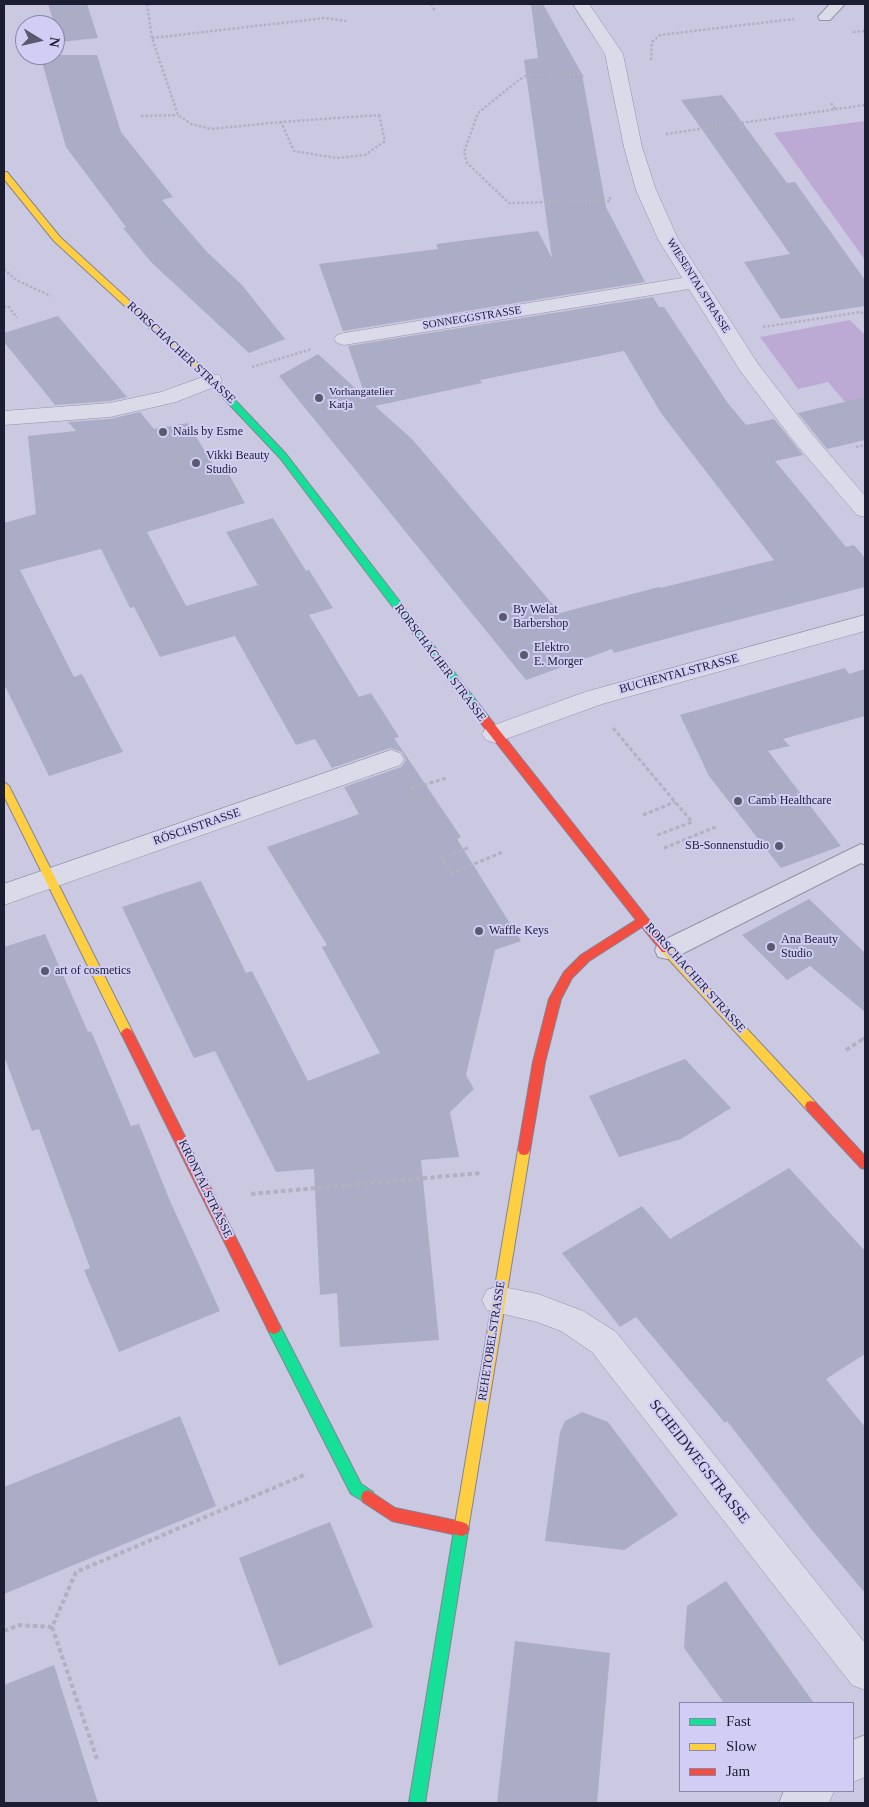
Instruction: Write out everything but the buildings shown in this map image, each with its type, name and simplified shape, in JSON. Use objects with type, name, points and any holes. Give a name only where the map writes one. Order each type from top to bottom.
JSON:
[{"type":"main road","name":"RORSCHACHER STRASSE","points":[[4,174],[58,239],[228,396],[283,456],[495,734],[667,950],[865,1164]]},
{"type":"main road","name":"KRONTALSTRASSE","points":[[4,786],[356,1489],[392,1514],[462,1529]]},
{"type":"main road","name":"REHETOBELSTRASSE","points":[[417,1803],[498,1300],[539,1062],[555,999],[568,975],[585,958],[643,920]]},
{"type":"street","name":"WIESENTALSTRASSE","points":[[581,4],[614,54],[633,147],[646,190],[668,240],[749,367],[804,439],[865,510]]},
{"type":"street","name":"SONNEGGSTRASSE","points":[[344,339],[694,282]]},
{"type":"street","points":[[4,418],[110,410],[168,397],[210,380]]},
{"type":"street","name":"BUCHENTALSTRASSE","points":[[495,734],[594,698],[865,623]]},
{"type":"street","name":"RÖSCHSTRASSE","points":[[4,895],[391,759]]},
{"type":"street","name":"SCHEIDWEGSTRASSE","points":[[498,1300],[538,1308],[572,1321],[604,1342],[865,1672]]},
{"type":"street","points":[[854,1762],[865,1754]]},
{"type":"street","points":[[798,1803],[814,1792]]},
{"type":"lane","points":[[825,17],[838,4]]},
{"type":"lane","points":[[667,950],[861,853],[865,856]]},
{"type":"path","points":[[147,4],[152,38],[178,115]]},
{"type":"path","points":[[431,4],[435,11]]},
{"type":"path","points":[[651,62],[652,42],[660,35],[825,17]]},
{"type":"path","points":[[152,38],[325,18],[346,21]]},
{"type":"path","points":[[584,79],[581,74],[528,75],[520,79],[478,113],[464,152],[467,163],[509,203],[610,201],[610,192]]},
{"type":"path","points":[[830,103],[835,109]]},
{"type":"path","points":[[666,134],[865,105]]},
{"type":"path","points":[[141,116],[178,115],[191,124],[212,129],[281,122],[379,115],[385,141],[366,155],[337,158],[294,151],[281,122]]},
{"type":"path","points":[[741,118],[745,123]]},
{"type":"path","points":[[4,269],[16,280],[52,296]]},
{"type":"path","points":[[4,307],[8,306],[17,318]]},
{"type":"path","points":[[776,325],[861,312],[865,316]]},
{"type":"path","points":[[252,367],[344,339]]},
{"type":"path","points":[[617,732],[692,822],[655,836]]},
{"type":"path","points":[[643,815],[675,802]]},
{"type":"path","points":[[664,848],[718,826]]},
{"type":"path","points":[[468,848],[441,858],[452,872],[503,852]]},
{"type":"path","points":[[846,1050],[865,1037]]},
{"type":"path","points":[[243,1195],[482,1173]]},
{"type":"path","points":[[97,1759],[52,1627],[76,1572],[340,1460]]},
{"type":"path","points":[[4,1631],[19,1625],[52,1627]]},
{"type":"shaded area","points":[[865,121],[865,260],[774,133]]},
{"type":"shaded area","points":[[850,320],[865,335],[865,397],[845,402],[828,382],[798,389],[760,337]]},
{"type":"traffic: fast","points":[[213,382],[283,456],[484,719]]},
{"type":"traffic: fast","points":[[274,1328],[356,1489],[368,1497]]},
{"type":"traffic: fast","points":[[417,1803],[462,1524]]},
{"type":"traffic: slow","points":[[4,174],[57,239],[213,382]]},
{"type":"traffic: slow","points":[[4,786],[127,1033]]},
{"type":"traffic: slow","points":[[666,949],[811,1106]]},
{"type":"traffic: slow","points":[[462,1524],[524,1150]]},
{"type":"traffic: jam","points":[[484,719],[666,949]]},
{"type":"traffic: jam","points":[[524,1150],[539,1062],[555,999],[568,975],[585,958],[643,921]]},
{"type":"traffic: jam","points":[[127,1033],[274,1328]]},
{"type":"traffic: jam","points":[[811,1106],[865,1164]]},
{"type":"traffic: jam","points":[[368,1497],[392,1514],[462,1529]]},
{"type":"place","name":"Vorhangatelier Katja","points":[[319,398]]},
{"type":"place","name":"Nails by Esme","points":[[163,432]]},
{"type":"place","name":"Vikki Beauty Studio","points":[[196,463]]},
{"type":"place","name":"By Welat Barbershop","points":[[503,617]]},
{"type":"place","name":"Elektro E. Morger","points":[[524,655]]},
{"type":"place","name":"Camb Healthcare","points":[[738,801]]},
{"type":"place","name":"SB-Sonnenstudio","points":[[779,846]]},
{"type":"place","name":"Waffle Keys","points":[[479,931]]},
{"type":"place","name":"Ana Beauty Studio","points":[[771,947]]},
{"type":"place","name":"art of cosmetics","points":[[45,971]]}]
